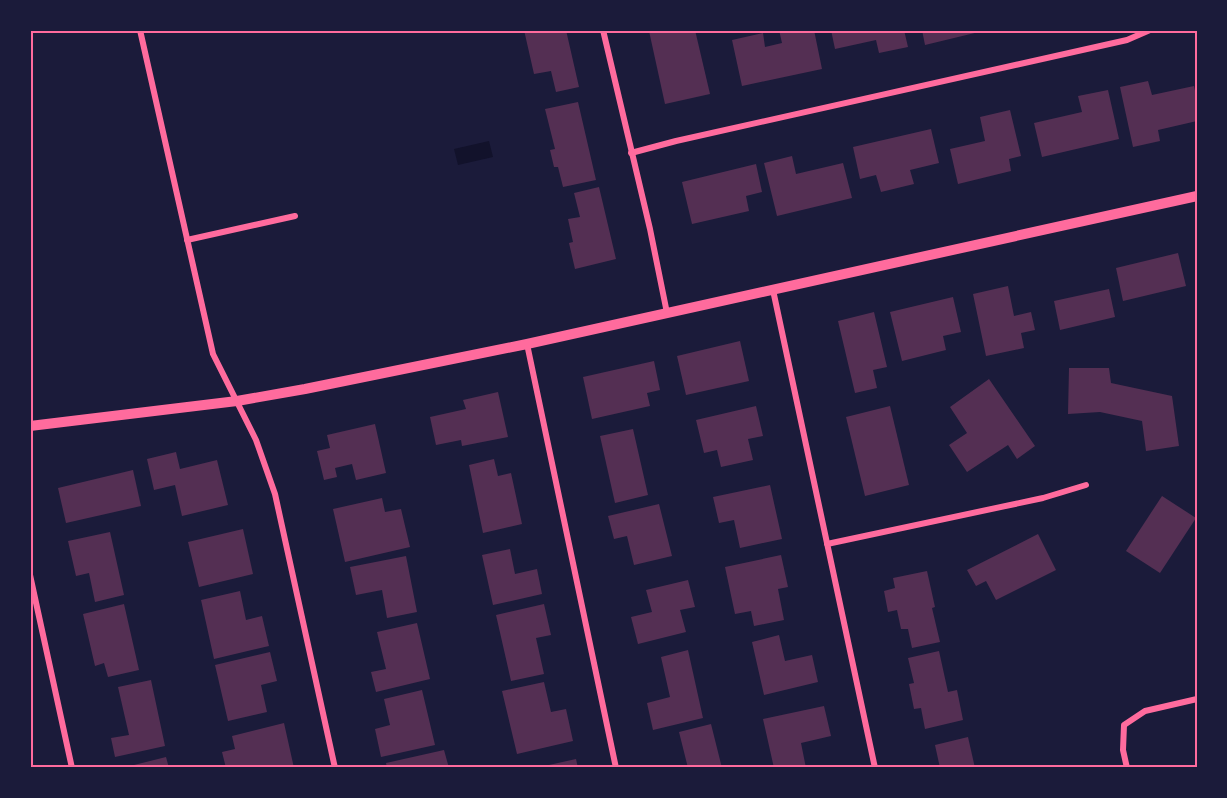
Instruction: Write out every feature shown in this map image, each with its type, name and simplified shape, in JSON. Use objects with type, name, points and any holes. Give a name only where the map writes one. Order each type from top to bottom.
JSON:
[{"type":"street","points":[[140,30],[213,354],[256,440],[275,494],[335,768]]},
{"type":"street","points":[[603,30],[650,229],[667,313]]},
{"type":"street","points":[[631,153],[1127,40],[1150,30]]},
{"type":"street","points":[[30,426],[237,401],[526,344],[1197,196]]},
{"type":"street","points":[[187,240],[295,216]]},
{"type":"street","points":[[773,290],[875,768]]},
{"type":"street","points":[[526,344],[616,768]]},
{"type":"street","points":[[827,544],[1043,498],[1086,485]]},
{"type":"street","points":[[30,575],[72,768]]},
{"type":"street","points":[[1127,768],[1124,725],[1145,711],[1197,699]]},
{"type":"shaded area","points":[[489,141],[493,157],[458,165],[454,149]]},
{"type":"building","points":[[524,30],[566,30],[579,87],[556,92],[551,71],[534,74]]},
{"type":"building","points":[[695,30],[710,94],[665,104],[649,31]]},
{"type":"building","points":[[779,30],[814,30],[822,69],[742,86],[732,40],[763,33],[765,47],[782,43]]},
{"type":"building","points":[[831,30],[904,30],[908,47],[879,53],[876,40],[835,49]]},
{"type":"building","points":[[922,30],[983,30],[983,31],[925,45]]},
{"type":"building","points":[[1148,81],[1152,95],[1194,86],[1197,121],[1158,130],[1160,141],[1133,147],[1120,87]]},
{"type":"building","points":[[1108,90],[1119,139],[1042,157],[1034,123],[1082,112],[1078,96]]},
{"type":"building","points":[[578,102],[596,180],[563,187],[558,167],[554,167],[550,150],[555,149],[545,109]]},
{"type":"building","points":[[1010,110],[1021,156],[1009,159],[1011,171],[958,184],[950,149],[985,141],[980,117]]},
{"type":"building","points":[[931,129],[939,163],[910,170],[914,184],[881,192],[876,175],[860,179],[853,147]]},
{"type":"building","points":[[792,156],[796,174],[843,163],[852,198],[777,216],[764,163]]},
{"type":"building","points":[[756,164],[762,192],[746,196],[749,211],[692,224],[682,182]]},
{"type":"building","points":[[599,187],[616,259],[575,269],[569,243],[573,242],[568,219],[580,217],[574,193]]},
{"type":"building","points":[[1178,253],[1186,286],[1123,301],[1116,268]]},
{"type":"building","points":[[1008,286],[1014,316],[1031,312],[1035,330],[1021,333],[1024,348],[986,356],[973,294]]},
{"type":"building","points":[[1109,289],[1115,317],[1060,330],[1054,301]]},
{"type":"building","points":[[953,297],[961,332],[943,336],[946,350],[902,361],[890,312]]},
{"type":"building","points":[[874,312],[887,367],[873,370],[877,388],[855,393],[838,321]]},
{"type":"building","points":[[740,341],[749,381],[686,395],[677,356]]},
{"type":"building","points":[[654,361],[660,390],[647,393],[650,406],[592,419],[583,377]]},
{"type":"building","points":[[1069,368],[1109,368],[1111,383],[1172,396],[1179,446],[1146,451],[1142,421],[1100,412],[1068,414]]},
{"type":"building","points":[[989,379],[1035,446],[1017,459],[1008,445],[967,472],[949,445],[967,433],[950,407]]},
{"type":"building","points":[[498,392],[508,437],[462,446],[461,440],[436,445],[430,417],[466,409],[463,400]]},
{"type":"building","points":[[756,406],[763,436],[748,439],[753,460],[721,467],[717,450],[704,453],[696,420]]},
{"type":"building","points":[[890,406],[909,485],[865,496],[846,417]]},
{"type":"building","points":[[375,424],[386,473],[356,480],[352,464],[335,468],[337,477],[324,480],[317,451],[330,448],[327,435]]},
{"type":"building","points":[[633,429],[648,495],[615,503],[600,436]]},
{"type":"building","points":[[176,452],[180,469],[217,460],[228,505],[182,516],[175,485],[154,490],[147,459]]},
{"type":"building","points":[[494,459],[498,476],[511,473],[522,524],[483,533],[469,465]]},
{"type":"building","points":[[133,470],[141,506],[66,523],[58,488]]},
{"type":"building","points":[[770,485],[782,539],[740,548],[734,520],[719,523],[713,497]]},
{"type":"building","points":[[1162,496],[1196,518],[1160,573],[1126,551]]},
{"type":"building","points":[[382,498],[385,512],[401,509],[410,547],[345,562],[333,509]]},
{"type":"building","points":[[659,504],[672,556],[634,565],[627,536],[614,539],[608,516]]},
{"type":"building","points":[[243,529],[253,574],[199,587],[188,542]]},
{"type":"building","points":[[110,532],[124,595],[95,602],[89,573],[76,576],[68,541]]},
{"type":"building","points":[[1038,534],[1056,570],[996,600],[986,581],[976,586],[967,570]]},
{"type":"building","points":[[510,549],[515,574],[537,569],[542,594],[493,605],[482,555]]},
{"type":"building","points":[[781,555],[788,587],[778,589],[784,620],[754,626],[751,611],[735,614],[725,567]]},
{"type":"building","points":[[406,556],[417,612],[387,618],[382,590],[356,595],[350,567]]},
{"type":"building","points":[[927,571],[940,642],[912,648],[908,629],[901,629],[897,610],[888,612],[884,591],[895,588],[893,578]]},
{"type":"building","points":[[688,580],[695,607],[680,610],[686,632],[638,644],[631,617],[652,612],[646,590]]},
{"type":"building","points":[[240,591],[246,620],[262,616],[269,646],[214,659],[201,600]]},
{"type":"building","points":[[124,604],[139,670],[108,677],[104,663],[95,666],[83,614]]},
{"type":"building","points":[[544,604],[551,635],[536,638],[544,674],[511,681],[496,615]]},
{"type":"building","points":[[417,623],[430,679],[376,692],[371,672],[386,669],[377,632]]},
{"type":"building","points":[[779,635],[785,661],[812,655],[818,682],[764,695],[752,642]]},
{"type":"building","points":[[688,650],[703,718],[653,730],[647,703],[670,697],[661,657]]},
{"type":"building","points":[[939,651],[948,692],[957,690],[963,720],[925,729],[921,708],[914,709],[909,684],[914,683],[908,658]]},
{"type":"building","points":[[270,652],[277,681],[261,685],[267,712],[228,721],[215,665]]},
{"type":"building","points":[[151,680],[165,746],[115,757],[111,738],[129,735],[118,687]]},
{"type":"building","points":[[544,682],[551,712],[566,709],[573,741],[517,754],[502,691]]},
{"type":"building","points":[[422,690],[435,745],[381,757],[375,729],[390,725],[384,699]]},
{"type":"building","points":[[824,706],[831,736],[801,743],[806,768],[774,768],[763,719]]},
{"type":"building","points":[[284,723],[294,768],[226,768],[222,752],[235,749],[232,736]]},
{"type":"building","points":[[711,724],[722,768],[688,768],[679,732]]},
{"type":"building","points":[[968,737],[975,768],[940,768],[935,745]]},
{"type":"building","points":[[444,750],[449,768],[387,768],[386,763]]},
{"type":"building","points":[[166,757],[169,768],[126,768],[126,767]]},
{"type":"building","points":[[576,759],[578,768],[540,767]]}]
